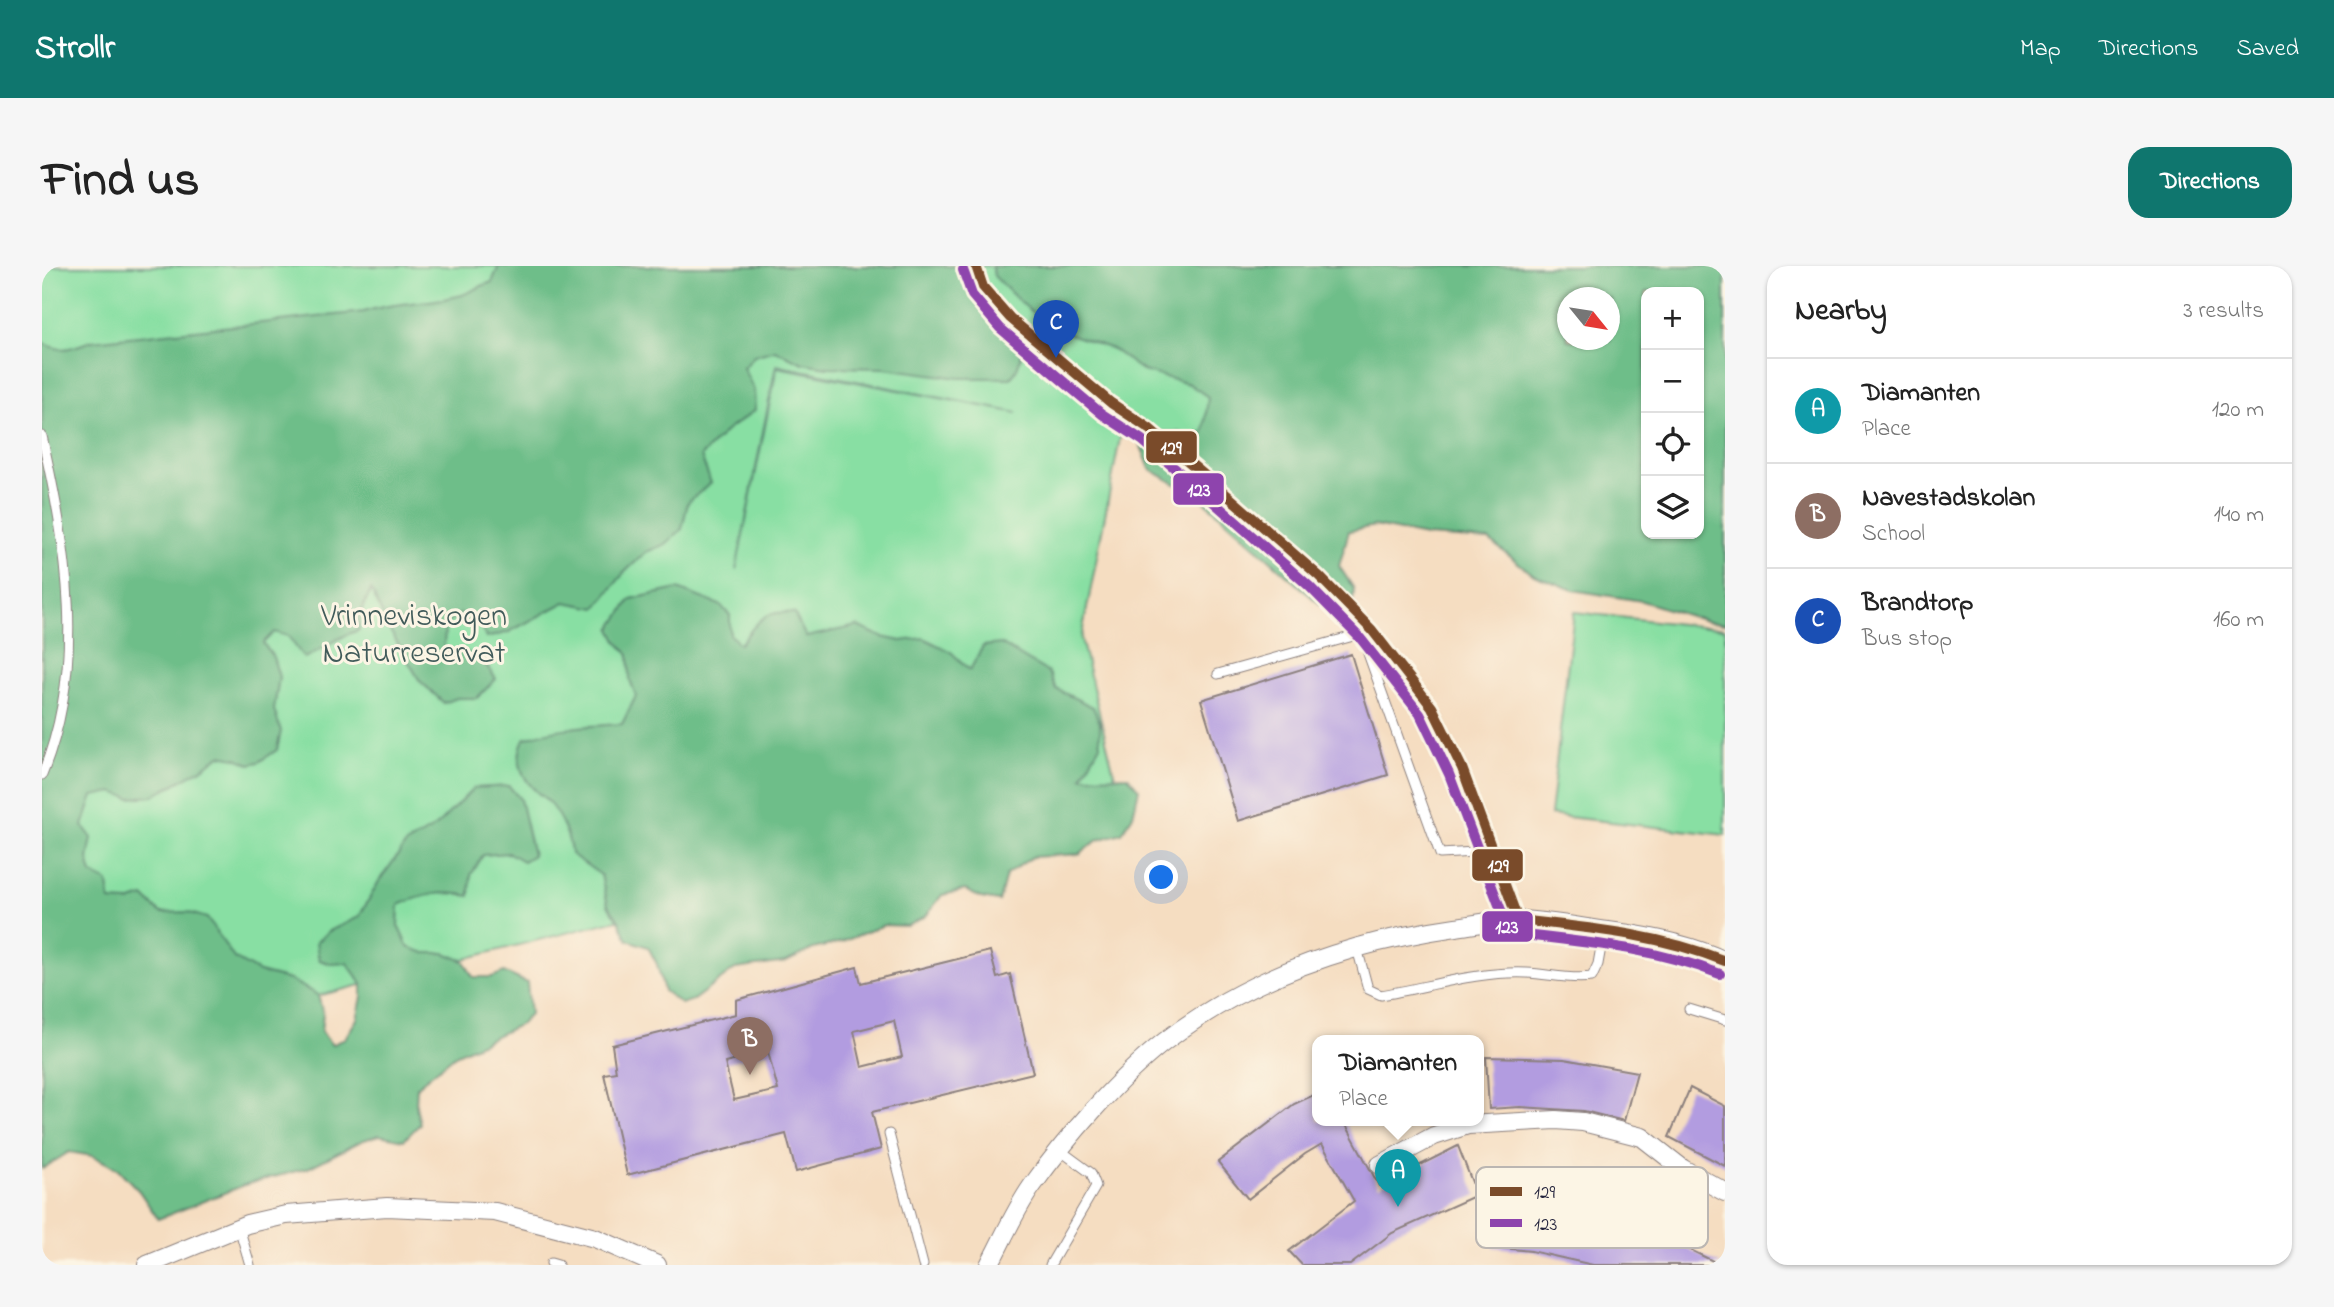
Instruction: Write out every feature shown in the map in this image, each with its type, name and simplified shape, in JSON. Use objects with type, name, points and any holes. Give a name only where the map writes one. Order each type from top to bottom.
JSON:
[{"type":"street","points":[[989,1265],[1031,1187],[1125,1078],[1163,1043],[1201,1016],[1294,967],[1421,932],[1518,920],[1604,930],[1670,943],[1725,961]]},
{"type":"street","points":[[1484,1124],[1583,1122],[1642,1137],[1680,1167]]},
{"type":"street","points":[[1380,1164],[1434,1136],[1465,1126]]},
{"type":"street","points":[[1708,1183],[1725,1192]]},
{"type":"street","points":[[147,1265],[239,1227],[286,1215],[387,1207],[495,1212],[595,1238],[657,1265]]},
{"type":"lane","points":[[976,266],[983,287],[1010,318],[1111,403],[1150,429],[1202,473],[1319,576],[1373,631],[1432,708],[1462,768],[1518,920]]},
{"type":"lane","points":[[42,436],[64,546],[69,603],[68,650],[60,709],[52,747],[42,775]]},
{"type":"lane","points":[[1218,674],[1373,631]]},
{"type":"lane","points":[[1361,634],[1440,854],[1493,851]]},
{"type":"lane","points":[[1357,948],[1368,989],[1381,995],[1467,978],[1527,973],[1574,979],[1592,977],[1598,964],[1604,930]]},
{"type":"lane","points":[[1689,1009],[1725,1020]]},
{"type":"lane","points":[[889,1134],[923,1265]]},
{"type":"lane","points":[[1050,1265],[1096,1186],[1091,1173],[1061,1151]]},
{"type":"lane","points":[[239,1227],[250,1265]]},
{"type":"green space","name":"Vrinneviskogen Naturreservat","points":[[42,266],[1725,266],[1725,575],[1177,432],[1121,433],[1081,639],[1119,793],[120,1046],[42,836]],"holes":[[[776,365],[1018,413],[777,367],[736,570]]]},
{"type":"green space","points":[[499,266],[967,266],[976,289],[1022,354],[1011,378],[959,378],[884,368],[827,367],[803,363],[775,350],[754,356],[743,368],[754,390],[755,410],[726,431],[701,456],[711,483],[688,502],[682,529],[666,544],[646,552],[624,573],[596,608],[565,602],[509,632],[486,638],[478,621],[460,614],[445,625],[444,650],[462,651],[475,656],[496,679],[477,698],[457,698],[444,703],[420,681],[389,629],[371,590],[360,615],[359,630],[304,658],[288,636],[274,632],[263,643],[273,657],[279,677],[274,710],[281,731],[277,750],[259,762],[250,764],[220,755],[200,770],[153,796],[130,798],[113,792],[93,796],[83,826],[92,838],[88,859],[92,874],[108,882],[110,901],[128,902],[144,897],[161,913],[187,912],[207,918],[234,958],[259,972],[290,980],[318,995],[323,1014],[321,1032],[332,1045],[345,1038],[357,1019],[362,984],[347,963],[332,964],[319,960],[316,942],[329,931],[359,917],[379,881],[406,844],[435,827],[474,788],[509,786],[520,799],[533,855],[523,861],[509,853],[483,855],[471,875],[470,896],[434,894],[399,905],[398,926],[408,947],[425,953],[445,953],[464,961],[473,977],[492,977],[504,972],[527,983],[530,1014],[521,1024],[455,1055],[417,1086],[416,1106],[420,1124],[404,1140],[379,1135],[361,1141],[308,1168],[247,1184],[158,1219],[139,1191],[118,1169],[93,1156],[69,1152],[42,1169],[42,342],[55,348],[66,349],[91,341],[364,312],[438,300],[462,295],[492,282]]},
{"type":"green space","points":[[992,266],[1725,266],[1725,624],[1709,622],[1642,601],[1573,590],[1534,575],[1489,540],[1426,536],[1375,526],[1349,531],[1339,566],[1354,589],[1350,628],[1204,501],[1150,469],[1137,436],[1183,436],[1204,432],[1208,397],[1189,384],[1143,371],[1112,349],[1050,327],[994,276]]},
{"type":"green space","points":[[678,589],[720,605],[730,615],[730,635],[740,644],[767,615],[794,613],[806,637],[857,626],[882,637],[901,641],[924,638],[951,652],[970,670],[983,646],[1001,644],[1049,673],[1056,689],[1093,707],[1100,723],[1100,745],[1082,777],[1128,776],[1139,789],[1133,815],[1122,833],[1098,840],[1079,854],[1032,857],[1006,875],[999,901],[981,898],[965,890],[942,895],[926,916],[907,926],[884,925],[842,942],[813,949],[786,962],[735,969],[693,1000],[681,1004],[664,991],[657,964],[648,947],[628,940],[608,905],[601,875],[571,854],[561,821],[549,802],[527,781],[520,761],[524,739],[585,726],[622,724],[636,696],[630,680],[629,655],[611,629],[631,599]]},
{"type":"green space","points":[[1574,612],[1725,629],[1725,835],[1550,815]]},
{"type":"building","points":[[1351,654],[1388,775],[1238,821],[1201,700]]},
{"type":"building","points":[[990,951],[997,978],[1010,974],[1033,1073],[872,1112],[881,1149],[796,1172],[786,1134],[627,1175],[604,1074],[616,1072],[612,1045],[736,1014],[736,1000],[857,967],[861,983]],"holes":[[[894,1021],[902,1057],[862,1067],[854,1031]],[[768,1052],[778,1090],[734,1100],[725,1063]]]},
{"type":"building","points":[[1486,1057],[1564,1059],[1637,1072],[1624,1121],[1584,1111],[1520,1107],[1489,1109]]},
{"type":"building","points":[[1690,1088],[1725,1106],[1725,1166],[1669,1137]]},
{"type":"building","points":[[1312,1096],[1312,1126],[1347,1126],[1379,1186],[1458,1146],[1476,1195],[1392,1233],[1350,1265],[1302,1265],[1289,1251],[1354,1201],[1322,1144],[1305,1154],[1248,1199],[1218,1162],[1294,1104]]},
{"type":"building","points":[[1502,1248],[1686,1248],[1721,1265],[1593,1265],[1531,1251]]},
{"type":"transit line","name":"129","points":[[976,266],[983,287],[1010,318],[1111,403],[1150,429],[1202,473],[1319,576],[1372,630],[1432,707],[1462,768],[1518,920],[1649,938],[1725,961]]},
{"type":"transit line","name":"123","points":[[963,270],[972,295],[1000,328],[1102,414],[1142,440],[1309,586],[1361,639],[1420,714],[1449,774],[1509,931],[1645,952],[1720,974]]},
{"type":"place","name":"Brandtorp","points":[[1056,358]]},
{"type":"place","name":"Navestadskolan","points":[[750,1075]]},
{"type":"place","name":"Diamanten","points":[[1398,1207]]}]
